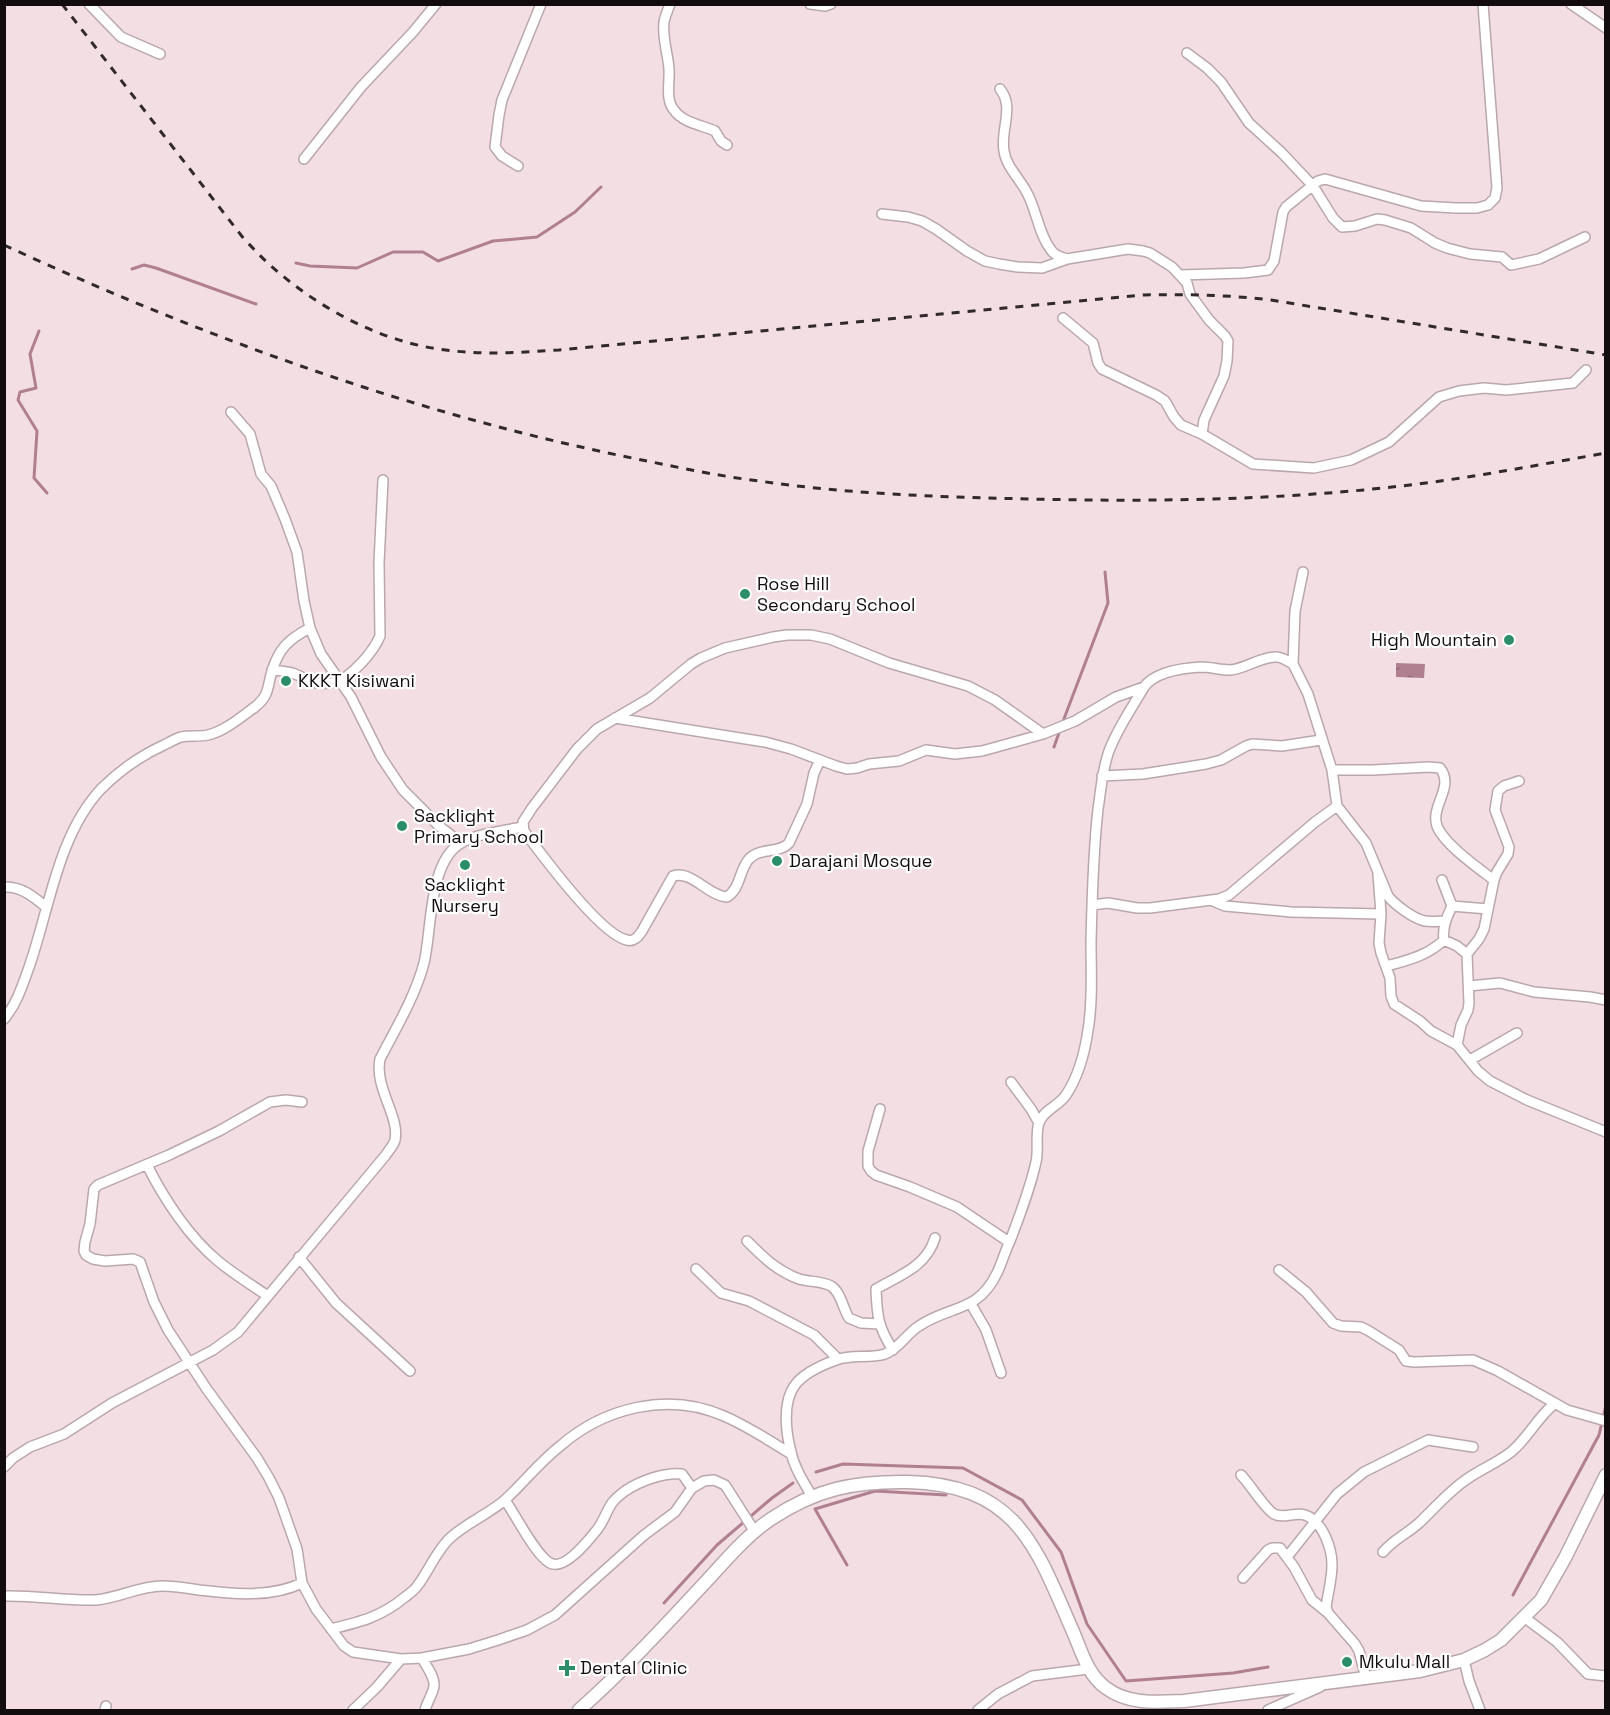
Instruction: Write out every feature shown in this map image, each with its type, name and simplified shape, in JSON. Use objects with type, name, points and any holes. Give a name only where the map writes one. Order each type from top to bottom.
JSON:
[{"type":"main road","points":[[579,1710],[639,1654],[743,1543],[769,1520],[813,1496],[841,1487],[878,1482],[938,1484],[962,1489],[984,1498],[1004,1511],[1020,1527],[1044,1568],[1088,1669],[1104,1687],[1123,1698],[1147,1703],[1184,1701],[1420,1671],[1464,1660],[1501,1640],[1541,1600],[1565,1558],[1605,1475]]},
{"type":"street","points":[[89,4],[120,37],[160,54]]},
{"type":"street","points":[[304,159],[362,87],[436,4]]},
{"type":"street","points":[[518,166],[502,156],[495,147],[499,115],[505,94],[541,4]]},
{"type":"street","points":[[670,4],[664,24],[673,110],[695,124],[716,131],[723,144],[727,145]]},
{"type":"street","points":[[810,4],[825,6],[831,4]]},
{"type":"street","points":[[1180,275],[1268,270],[1274,261],[1283,212],[1292,201],[1324,179],[1421,206],[1477,208],[1488,205],[1495,198],[1497,179],[1483,4]]},
{"type":"street","points":[[1571,4],[1605,28]]},
{"type":"street","points":[[1187,53],[1221,82],[1249,123],[1313,186],[1333,218],[1342,227],[1355,226],[1377,219],[1385,220],[1411,228],[1447,248],[1470,254],[1502,257],[1511,265],[1539,259],[1585,237]]},
{"type":"street","points":[[1000,89],[1005,95],[1008,106],[1003,134],[1005,157],[1027,192],[1045,241],[1054,254],[1067,259]]},
{"type":"street","points":[[882,214],[922,221],[967,251],[985,261],[999,264],[1042,268],[1067,259],[1115,250],[1143,251],[1164,262],[1187,283],[1190,294],[1209,320],[1225,336],[1229,347],[1224,376],[1204,420],[1202,434]]},
{"type":"street","points":[[1063,318],[1093,343],[1099,367],[1156,395],[1165,401],[1177,421],[1253,464],[1298,468],[1352,460],[1389,442],[1439,397],[1446,394],[1484,388],[1506,390],[1573,383],[1586,370]]},
{"type":"street","points":[[231,412],[250,434],[261,474],[271,486],[285,519],[297,552],[310,628],[321,654],[360,713],[381,757],[403,790],[439,826],[461,843]]},
{"type":"street","points":[[272,670],[287,671],[316,683],[334,683],[365,659],[378,642],[380,636],[379,563],[383,480]]},
{"type":"street","points":[[1304,572],[1295,611],[1293,664],[1308,694],[1332,770],[1337,806],[1363,838],[1388,896],[1394,903],[1425,921],[1445,921]]},
{"type":"street","points":[[4,1019],[13,1008],[35,950],[61,858],[82,816],[100,791],[121,770],[142,755],[181,737],[207,735],[225,728],[264,699],[280,652],[294,637],[310,628]]},
{"type":"street","points":[[820,760],[814,773],[807,804],[786,846],[765,850],[752,856],[734,890],[727,897],[720,896],[680,874],[673,876],[642,931],[632,940],[626,940],[602,924],[549,864],[523,827],[523,822],[532,808],[577,749],[597,729],[650,698],[701,658],[725,648],[772,637],[811,635],[830,639],[889,663],[968,686],[995,700],[1043,734]]},
{"type":"street","points":[[813,1496],[803,1481],[791,1454],[787,1405],[793,1387],[813,1371],[838,1359],[874,1356],[892,1350],[924,1323],[971,1304],[991,1286],[998,1272],[1032,1180],[1037,1158],[1039,1123],[1044,1115],[1066,1096],[1083,1053],[1089,1018],[1096,825],[1102,776],[1114,738],[1144,687],[1154,678],[1201,667],[1231,670],[1275,657],[1283,658],[1293,664]]},
{"type":"street","points":[[615,718],[765,742],[847,769],[899,761],[926,750],[955,754],[982,751],[1043,734],[1075,721],[1116,697],[1144,687]]},
{"type":"street","points":[[1102,776],[1135,775],[1206,764],[1221,760],[1252,744],[1282,746],[1321,740]]},
{"type":"street","points":[[1332,770],[1440,768],[1446,783],[1436,816],[1436,824],[1442,835],[1494,880]]},
{"type":"street","points":[[1457,1044],[1469,1003],[1467,954],[1482,934],[1494,880],[1508,854],[1509,847],[1495,810],[1498,791],[1504,786],[1519,782]]},
{"type":"street","points":[[1092,905],[1108,903],[1150,908],[1213,901],[1229,895],[1337,806]]},
{"type":"street","points":[[4,1467],[30,1447],[64,1434],[112,1403],[213,1350],[238,1332],[385,1156],[395,1141],[395,1130],[380,1083],[378,1067],[420,977],[438,877],[444,862],[461,843],[489,833],[523,827]]},
{"type":"street","points":[[1378,874],[1381,914],[1379,943],[1390,978],[1394,1004],[1431,1031],[1457,1044],[1478,1071],[1490,1081],[1582,1124],[1605,1132]]},
{"type":"street","points":[[1442,880],[1452,906],[1445,921],[1444,940]]},
{"type":"street","points":[[4,887],[26,892],[46,907]]},
{"type":"street","points":[[1213,901],[1225,906],[1291,912],[1381,914]]},
{"type":"street","points":[[1452,906],[1488,909]]},
{"type":"street","points":[[1387,966],[1420,957],[1436,948],[1444,940]]},
{"type":"street","points":[[1444,940],[1467,954]]},
{"type":"street","points":[[1469,986],[1500,983],[1534,992],[1605,1000]]},
{"type":"street","points":[[1470,1060],[1517,1033]]},
{"type":"street","points":[[1011,1082],[1039,1123]]},
{"type":"street","points":[[302,1102],[286,1100],[270,1102],[219,1131],[147,1165],[105,1181],[94,1189],[84,1251],[86,1255],[99,1260],[138,1260],[154,1302],[168,1330],[269,1478],[279,1498],[297,1549],[302,1583],[308,1597],[344,1646],[353,1652],[401,1659],[422,1658],[469,1649],[527,1630],[555,1615],[643,1536],[675,1512],[692,1488],[709,1480],[725,1485],[755,1533]]},
{"type":"street","points":[[880,1110],[868,1151],[868,1166],[871,1171],[957,1207],[1009,1242]]},
{"type":"street","points":[[147,1165],[166,1199],[208,1252],[239,1277],[268,1296]]},
{"type":"street","points":[[892,1350],[879,1324],[876,1289],[918,1265],[933,1246],[935,1238]]},
{"type":"street","points":[[747,1241],[782,1272],[801,1280],[832,1286],[849,1318],[861,1323],[879,1324]]},
{"type":"street","points":[[299,1257],[336,1303],[410,1371]]},
{"type":"street","points":[[696,1269],[721,1293],[749,1300],[814,1335],[838,1359]]},
{"type":"street","points":[[1279,1270],[1306,1292],[1333,1323],[1369,1330],[1399,1350],[1406,1361],[1473,1360],[1498,1371],[1554,1404],[1605,1421]]},
{"type":"street","points":[[971,1304],[986,1330],[1001,1373]]},
{"type":"street","points":[[331,1629],[375,1617],[392,1608],[417,1587],[437,1553],[450,1538],[505,1500],[559,1446],[600,1419],[630,1408],[672,1404],[722,1415],[791,1454]]},
{"type":"street","points":[[1383,1552],[1395,1539],[1416,1526],[1467,1479],[1512,1452],[1554,1404]]},
{"type":"street","points":[[1287,1557],[1337,1494],[1364,1472],[1432,1440],[1473,1447]]},
{"type":"street","points":[[505,1500],[541,1555],[549,1563],[555,1565],[562,1564],[580,1549],[596,1531],[613,1502],[625,1491],[645,1481],[675,1473],[682,1474],[692,1488]]},
{"type":"street","points":[[1241,1475],[1271,1512],[1278,1516],[1302,1514],[1311,1517],[1323,1531],[1332,1565],[1326,1607],[1328,1613]]},
{"type":"street","points":[[1243,1578],[1268,1550],[1277,1547],[1282,1550],[1312,1600],[1328,1613],[1355,1644],[1366,1678]]},
{"type":"street","points":[[4,1596],[97,1600],[115,1598],[148,1587],[165,1586],[222,1593],[274,1592],[302,1583]]},
{"type":"street","points":[[1524,1617],[1557,1642],[1588,1674],[1605,1676]]},
{"type":"street","points":[[422,1658],[432,1676],[434,1686],[425,1710]]},
{"type":"street","points":[[353,1710],[401,1659]]},
{"type":"street","points":[[1464,1660],[1480,1710]]},
{"type":"street","points":[[978,1710],[998,1694],[1032,1676],[1088,1669]]},
{"type":"street","points":[[1268,1710],[1328,1683]]},
{"type":"water","points":[[1396,663],[1425,664],[1424,678],[1396,677]]},
{"type":"waterway","points":[[296,263],[310,266],[357,268],[393,252],[423,252],[438,261],[493,241],[537,237],[575,212],[601,187]]},
{"type":"waterway","points":[[132,269],[144,265],[156,268],[256,304]]},
{"type":"waterway","points":[[39,331],[30,354],[36,388],[20,392],[18,400],[37,431],[34,478],[47,493]]},
{"type":"waterway","points":[[1062,724],[1108,603],[1105,572]]},
{"type":"waterway","points":[[1054,747],[1060,730]]},
{"type":"waterway","points":[[1513,1595],[1599,1435],[1606,1405]]},
{"type":"waterway","points":[[816,1472],[843,1464],[963,1468],[1022,1500],[1061,1552],[1087,1624],[1126,1681],[1233,1673],[1268,1667]]},
{"type":"waterway","points":[[664,1603],[717,1545],[793,1483]]},
{"type":"waterway","points":[[847,1565],[815,1509],[875,1491],[946,1495]]},
{"type":"railway","points":[[62,4],[244,239],[267,262],[310,297],[355,323],[379,333],[429,347],[480,353],[559,350],[1144,295],[1176,295],[1271,300],[1606,355]]},
{"type":"railway","points":[[4,245],[158,312],[314,371],[394,397],[555,441],[744,479],[860,492],[962,497],[1224,499],[1321,494],[1418,484],[1606,453]]},
{"type":"place","name":"Rose Hill Secondary School","points":[[745,594]]},
{"type":"place","name":"High Mountain","points":[[1509,640]]},
{"type":"place","name":"KKKT Kisiwani","points":[[286,681]]},
{"type":"place","name":"Sacklight Primary School","points":[[402,826]]},
{"type":"place","name":"Darajani Mosque","points":[[777,861]]},
{"type":"place","name":"Sacklight Nursery","points":[[465,865]]},
{"type":"place","name":"Mkulu Mall","points":[[1347,1662]]},
{"type":"place","name":"Dental Clinic","points":[[567,1668]]}]
